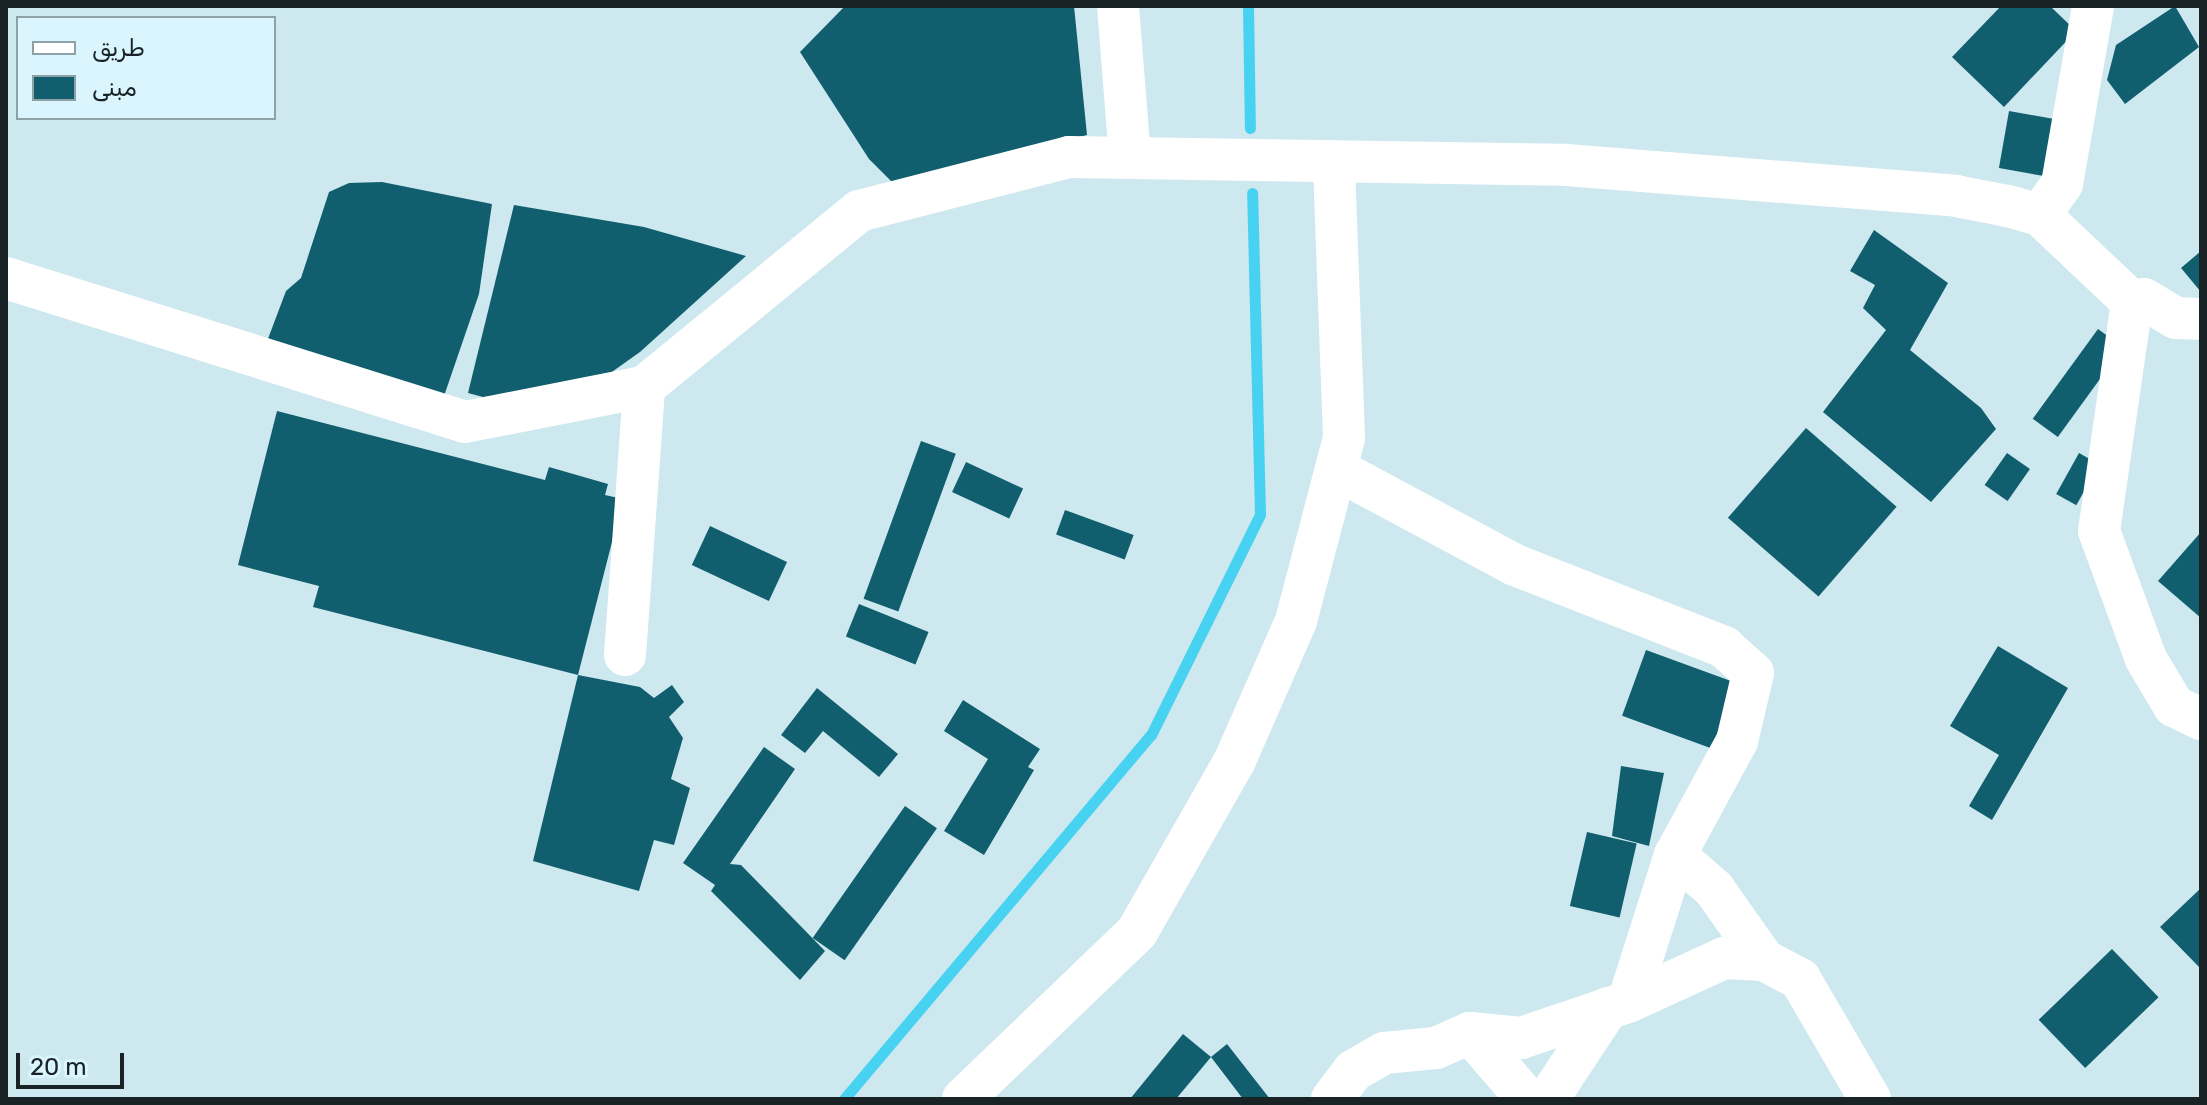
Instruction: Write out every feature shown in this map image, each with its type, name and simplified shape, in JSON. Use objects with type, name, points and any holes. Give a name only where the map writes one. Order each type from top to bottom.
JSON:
[{"type":"street","points":[[1118,6],[1130,158]]},
{"type":"street","points":[[2040,215],[2062,184],[2093,6]]},
{"type":"street","points":[[6,278],[465,422],[644,387],[859,211],[1069,157],[1566,165],[1956,196],[2040,215],[2132,302]]},
{"type":"street","points":[[963,1099],[1137,932],[1235,760],[1296,621],[1344,438],[1334,161]]},
{"type":"street","points":[[2132,302],[2144,299],[2176,318],[2201,319]]},
{"type":"street","points":[[2132,302],[2099,531],[2146,659],[2174,706],[2201,719]]},
{"type":"street","points":[[625,655],[644,387]]},
{"type":"street","points":[[1336,469],[1515,565],[1724,647],[1753,673],[1737,741],[1675,855],[1618,1005],[1548,1099]]},
{"type":"street","points":[[1675,855],[1714,889],[1764,960]]},
{"type":"street","points":[[1332,1099],[1353,1071],[1384,1053],[1436,1048],[1470,1033],[1521,1038],[1618,1005],[1724,958],[1764,960],[1800,979],[1870,1099]]},
{"type":"street","points":[[1470,1033],[1527,1099]]},
{"type":"building","points":[[845,6],[1074,6],[1087,135],[895,185],[869,159],[800,52]]},
{"type":"building","points":[[2001,6],[2050,6],[2076,31],[2004,107],[1952,57]]},
{"type":"building","points":[[2175,6],[2199,47],[2125,104],[2107,80],[2116,45]]},
{"type":"building","points":[[2009,111],[2058,120],[2048,177],[1999,168]]},
{"type":"building","points":[[382,182],[492,204],[479,294],[443,399],[266,344],[286,291],[301,278],[329,192],[349,183]]},
{"type":"building","points":[[514,205],[644,227],[746,256],[640,352],[585,391],[483,397],[468,393]]},
{"type":"building","points":[[1874,230],[1948,283],[1910,350],[1981,408],[1996,429],[1931,502],[1823,412],[1886,330],[1863,308],[1875,285],[1850,271]]},
{"type":"building","points":[[2201,251],[2201,292],[2181,268]]},
{"type":"building","points":[[2098,329],[2123,347],[2058,437],[2033,419]]},
{"type":"building","points":[[277,411],[545,480],[549,467],[608,484],[605,495],[623,499],[578,675],[313,607],[319,586],[238,565]]},
{"type":"building","points":[[1806,428],[1897,507],[1818,597],[1728,518]]},
{"type":"building","points":[[921,441],[956,454],[898,612],[864,599]]},
{"type":"building","points":[[2007,453],[2030,469],[2008,501],[1985,485]]},
{"type":"building","points":[[2079,453],[2099,464],[2076,505],[2056,494]]},
{"type":"building","points":[[966,462],[1023,489],[1009,519],[952,492]]},
{"type":"building","points":[[1065,510],[1134,535],[1125,559],[1056,534]]},
{"type":"building","points":[[710,526],[787,562],[769,601],[692,565]]},
{"type":"building","points":[[2201,532],[2201,618],[2158,581]]},
{"type":"building","points":[[859,604],[929,632],[915,665],[846,636]]},
{"type":"building","points":[[1998,646],[2068,688],[1992,820],[1969,806],[1999,755],[1950,726]]},
{"type":"building","points":[[1646,650],[1742,685],[1718,751],[1622,716]]},
{"type":"building","points":[[578,675],[640,687],[654,698],[672,685],[684,702],[669,717],[683,738],[671,779],[690,788],[674,845],[654,840],[639,891],[533,861]]},
{"type":"building","points":[[817,688],[898,754],[879,777],[823,731],[805,753],[781,735]]},
{"type":"building","points":[[963,700],[1040,749],[1028,767],[1034,770],[984,855],[944,831],[988,759],[944,731]]},
{"type":"building","points":[[764,747],[795,769],[730,864],[741,865],[825,951],[800,980],[711,891],[715,885],[683,863]]},
{"type":"building","points":[[1621,766],[1664,773],[1649,846],[1612,836]]},
{"type":"building","points":[[905,806],[937,828],[845,960],[813,938]]},
{"type":"building","points":[[1587,832],[1637,843],[1620,918],[1570,906]]},
{"type":"building","points":[[2201,888],[2201,969],[2160,927]]},
{"type":"building","points":[[2112,949],[2159,997],[2085,1068],[2039,1020]]},
{"type":"building","points":[[1183,1034],[1211,1057],[1176,1099],[1130,1099]]},
{"type":"building","points":[[1227,1044],[1270,1099],[1243,1099],[1211,1057]]},
{"type":"waterway","points":[[1248,6],[1250,128]]},
{"type":"waterway","points":[[844,1099],[1151,735],[1260,514],[1252,193]]}]
